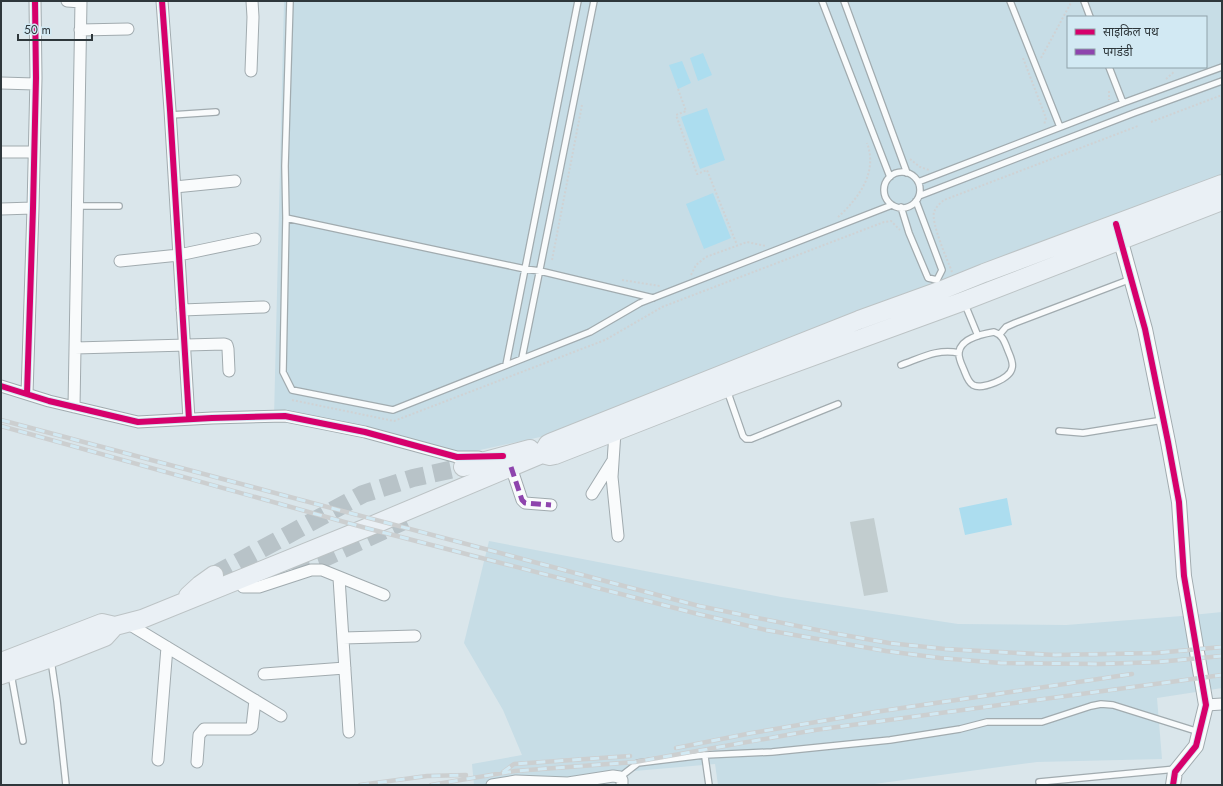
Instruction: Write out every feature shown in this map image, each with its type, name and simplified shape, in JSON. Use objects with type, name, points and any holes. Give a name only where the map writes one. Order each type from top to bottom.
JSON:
[{"type":"main road","points":[[4,670],[53,652],[102,623],[121,624],[142,620],[548,451],[1118,231],[1222,184]]},
{"type":"main road","points":[[948,296],[984,273],[1118,231],[1222,201]]},
{"type":"main road","points":[[548,451],[615,432],[726,388],[862,329]]},
{"type":"main road","points":[[463,467],[510,468]]},
{"type":"main road","points":[[179,605],[200,585],[214,575]]},
{"type":"main road","points":[[179,605],[216,597],[267,578]]},
{"type":"street","points":[[27,394],[33,208],[35,1]]},
{"type":"street","points":[[67,1],[81,1],[74,407]]},
{"type":"street","points":[[162,1],[171,115],[189,419]]},
{"type":"street","points":[[251,71],[253,17],[252,1]]},
{"type":"street","points":[[80,30],[128,29]]},
{"type":"street","points":[[1,83],[35,84]]},
{"type":"street","points":[[1,152],[34,152]]},
{"type":"street","points":[[175,187],[235,181]]},
{"type":"street","points":[[1,209],[33,208]]},
{"type":"street","points":[[1118,231],[1145,329],[1164,420],[1179,502],[1184,576],[1206,706],[1196,746],[1175,772],[1173,785]]},
{"type":"street","points":[[120,262],[179,255],[255,239]]},
{"type":"street","points":[[182,310],[264,307]]},
{"type":"street","points":[[75,348],[224,344],[227,345],[228,348],[229,371]]},
{"type":"street","points":[[1,386],[74,407],[138,422],[284,416],[366,432],[457,458],[510,468],[522,500],[525,503],[550,505]]},
{"type":"street","points":[[615,432],[612,477],[618,536]]},
{"type":"street","points":[[592,494],[613,460]]},
{"type":"street","points":[[243,587],[259,587],[311,570],[322,570],[384,595]]},
{"type":"street","points":[[339,578],[349,732]]},
{"type":"street","points":[[121,624],[167,647],[281,716]]},
{"type":"street","points":[[342,638],[415,636]]},
{"type":"street","points":[[158,760],[167,647]]},
{"type":"street","points":[[264,674],[345,668]]},
{"type":"street","points":[[197,762],[199,735],[201,731],[204,729],[252,727],[255,700]]},
{"type":"street","points":[[1206,706],[1222,704]]},
{"type":"street","points":[[492,785],[516,781],[568,783],[613,776],[621,781]]},
{"type":"lane","points":[[290,1],[285,166],[286,218],[283,372],[292,390],[393,410],[590,332],[631,308],[653,298],[892,205]]},
{"type":"lane","points":[[506,365],[578,1]]},
{"type":"lane","points":[[522,358],[594,1]]},
{"type":"lane","points":[[822,1],[890,177]]},
{"type":"lane","points":[[844,1],[907,173]]},
{"type":"lane","points":[[1010,1],[1060,127]]},
{"type":"lane","points":[[1084,1],[1090,16]]},
{"type":"lane","points":[[918,182],[1123,103],[1222,67]]},
{"type":"lane","points":[[1110,68],[1123,103]]},
{"type":"lane","points":[[917,198],[1134,113],[1222,81]]},
{"type":"lane","points":[[171,115],[216,112]]},
{"type":"lane","points":[[896,173],[907,173],[912,175],[918,182],[920,190],[917,198],[911,205],[901,208],[888,202],[885,197],[884,184],[890,177],[896,173]]},
{"type":"lane","points":[[917,198],[942,270],[948,296]]},
{"type":"lane","points":[[77,206],[119,206]]},
{"type":"lane","points":[[901,208],[909,233],[928,278],[948,296],[978,336]]},
{"type":"lane","points":[[286,218],[540,271],[653,298]]},
{"type":"lane","points":[[1000,334],[1006,327],[1015,323],[1131,279]]},
{"type":"lane","points":[[994,332],[1000,334],[1004,340],[1012,362],[1012,368],[1009,374],[1001,380],[978,387],[973,386],[969,382],[959,357],[961,347],[968,340],[978,336],[994,332]]},
{"type":"lane","points":[[901,365],[941,351],[948,350],[959,353]]},
{"type":"lane","points":[[726,388],[743,436],[746,439],[751,439],[838,404]]},
{"type":"lane","points":[[1059,431],[1083,433],[1164,420]]},
{"type":"lane","points":[[53,652],[66,785]]},
{"type":"lane","points":[[4,670],[23,741]]},
{"type":"lane","points":[[621,781],[638,763],[705,756],[772,752],[890,740],[960,729],[987,722],[1042,722],[1101,704],[1113,706],[1200,732]]},
{"type":"lane","points":[[705,756],[709,785]]},
{"type":"lane","points":[[1039,782],[1178,769]]},
{"type":"path","points":[[1038,51],[1040,58],[1072,1]]},
{"type":"path","points":[[1021,52],[1046,118],[1043,126]]},
{"type":"path","points":[[1161,84],[1175,71]]},
{"type":"path","points":[[1107,86],[1110,92],[1108,104]]},
{"type":"path","points":[[678,89],[686,111],[676,115],[697,174],[707,170],[737,246]]},
{"type":"path","points":[[1151,122],[1222,95]]},
{"type":"path","points":[[552,260],[583,99]]},
{"type":"path","points":[[953,275],[935,224],[934,213],[944,200],[1138,126]]},
{"type":"path","points":[[834,220],[849,207],[864,188],[869,176],[870,162],[870,150],[867,142]]},
{"type":"path","points":[[909,157],[911,161],[920,167],[933,170]]},
{"type":"path","points":[[691,277],[699,261],[706,257],[747,242],[755,242],[764,246],[770,245]]},
{"type":"path","points":[[622,280],[664,287]]},
{"type":"shaded area","points":[[284,1],[1222,1],[1222,177],[545,436],[466,453],[274,418]]},
{"type":"shaded area","points":[[703,53],[712,75],[698,81],[690,58]]},
{"type":"shaded area","points":[[682,61],[691,83],[678,89],[669,65]]},
{"type":"shaded area","points":[[707,108],[725,160],[700,169],[681,117]]},
{"type":"shaded area","points":[[713,193],[731,238],[704,249],[686,204]]},
{"type":"shaded area","points":[[1007,498],[1012,525],[965,535],[959,508]]},
{"type":"shaded area","points":[[489,541],[781,597],[958,624],[1066,625],[1222,612],[1222,688],[1157,698],[1162,759],[1037,762],[867,785],[718,785],[715,764],[474,785],[472,764],[522,755],[503,710],[464,643]]},
{"type":"building","points":[[874,518],[888,592],[864,596],[850,522]]},
{"type":"tunnel","points":[[214,575],[363,494],[413,478],[463,467]]},
{"type":"tunnel","points":[[267,578],[320,560],[406,520]]},
{"type":"railway","points":[[1,420],[699,606],[832,633],[889,643],[945,649],[1055,655],[1156,653],[1222,647]]},
{"type":"railway","points":[[1,426],[366,528],[698,614],[766,630],[886,651],[940,658],[1001,663],[1101,664],[1158,662],[1222,656]]},
{"type":"railway","points":[[676,748],[752,733],[875,712],[1132,674]]},
{"type":"railway","points":[[431,785],[515,771],[635,762],[815,730],[1222,675]]},
{"type":"railway","points":[[503,772],[514,764],[630,756]]},
{"type":"railway","points":[[360,785],[427,776],[466,775]]},
{"type":"marked path","points":[[511,467],[522,500],[525,503],[551,505]]},
{"type":"cycle path","points":[[27,394],[36,78],[35,1]]},
{"type":"cycle path","points":[[162,1],[189,419]]},
{"type":"cycle path","points":[[1116,224],[1145,329],[1168,442],[1179,502],[1184,576],[1206,705],[1196,746],[1175,772],[1173,785]]},
{"type":"cycle path","points":[[1,386],[49,401],[138,422],[285,416],[365,432],[457,457],[503,456]]}]
